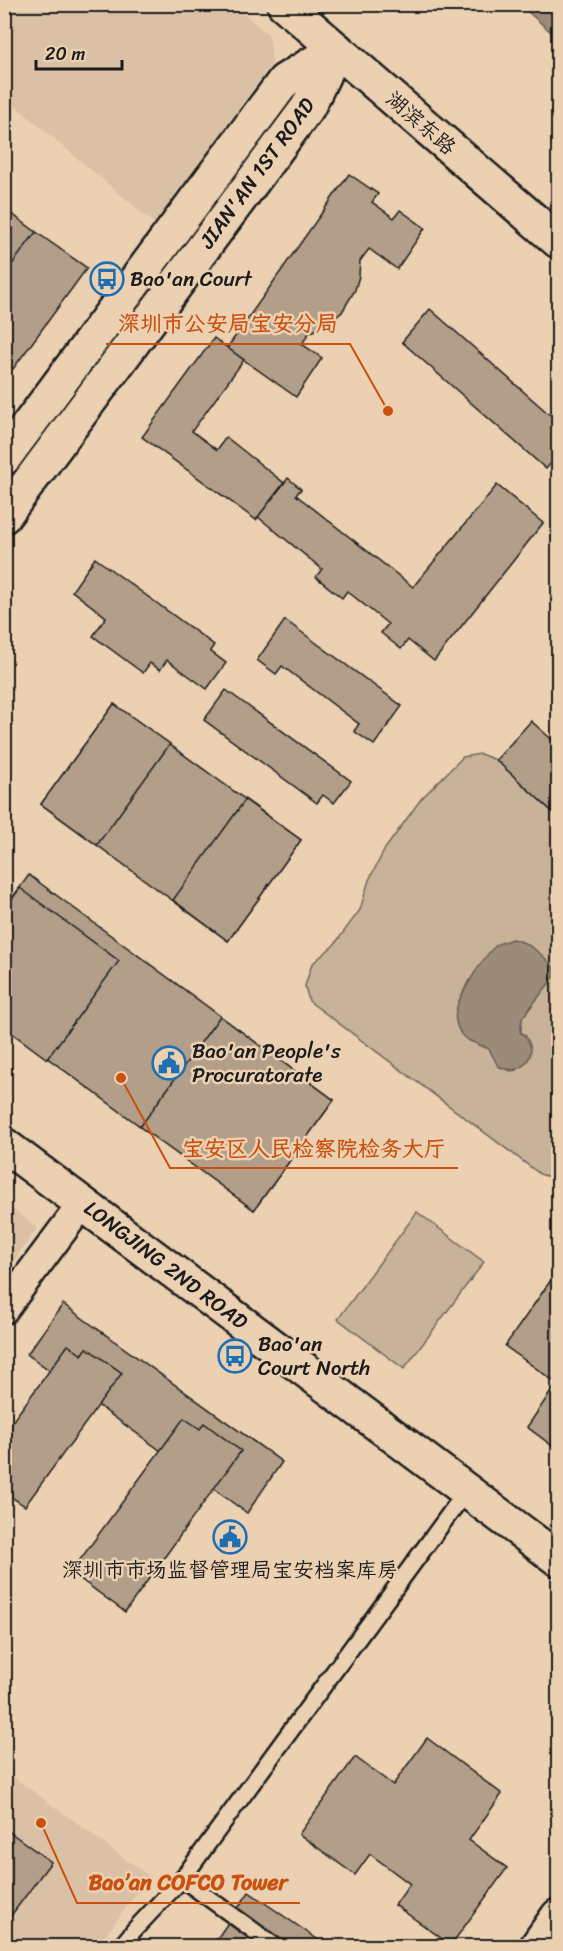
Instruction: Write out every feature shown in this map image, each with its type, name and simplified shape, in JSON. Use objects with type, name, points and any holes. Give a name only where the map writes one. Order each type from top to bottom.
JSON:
[{"type":"main road","name":"湖滨东路","points":[[284,4],[558,241]]},
{"type":"main road","name":"JIAN'AN 1ST ROAD","points":[[4,458],[284,81],[336,49]]},
{"type":"main road","name":"JIAN'AN 1ST ROAD","points":[[4,516],[308,107],[336,49]]},
{"type":"main road","name":"LONGJING 2ND ROAD","points":[[4,1144],[558,1559]]},
{"type":"main road","points":[[537,1947],[558,1916]]},
{"type":"street","points":[[4,1309],[83,1203]]},
{"type":"lane","points":[[121,1947],[182,1879],[467,1490]]},
{"type":"lane","points":[[182,1879],[275,1947]]},
{"type":"shaded area","points":[[5,4],[233,5],[269,35],[272,63],[156,225],[5,97]]},
{"type":"shaded area","points":[[520,5],[558,5],[558,38]]},
{"type":"shaded area","points":[[480,754],[496,760],[558,817],[558,1178],[556,1179],[540,1174],[309,1001],[305,986],[312,964],[334,945],[360,910],[369,880],[385,849],[421,799],[463,757]],"holes":[[[554,977],[522,1018],[521,1032],[526,1036],[517,1070],[511,1071],[498,1066],[490,1049],[478,1045],[458,1003],[469,980]]]},
{"type":"shaded area","points":[[512,939],[530,946],[541,954],[554,968],[554,977],[522,1018],[520,1032],[530,1046],[528,1061],[516,1069],[507,1069],[498,1066],[489,1049],[467,1040],[461,1034],[455,1014],[467,986],[480,965],[498,944]]},
{"type":"shaded area","points":[[5,1203],[37,1228],[5,1273]]},
{"type":"shaded area","points":[[417,1212],[484,1262],[404,1369],[338,1319]]},
{"type":"shaded area","points":[[4,1770],[149,1876],[98,1946],[5,1946]]},
{"type":"building","points":[[349,174],[378,194],[372,202],[394,218],[400,210],[425,228],[397,269],[369,249],[360,261],[355,290],[342,312],[328,324],[309,333],[302,344],[322,358],[296,397],[227,348]]},
{"type":"building","points":[[4,208],[40,235],[15,271],[4,263]]},
{"type":"building","points":[[36,232],[87,268],[13,369],[4,363],[4,300],[9,294],[4,291],[4,275]]},
{"type":"building","points":[[430,309],[558,422],[558,455],[546,469],[402,342]]},
{"type":"building","points":[[214,338],[244,360],[192,431],[217,450],[226,437],[284,483],[256,520],[142,437]]},
{"type":"building","points":[[288,478],[301,489],[296,495],[413,587],[497,485],[543,523],[434,661],[408,640],[401,649],[381,633],[388,624],[347,591],[342,598],[316,577],[322,569],[258,517]]},
{"type":"building","points":[[95,558],[214,645],[210,651],[226,663],[207,689],[167,660],[160,670],[150,663],[143,673],[93,636],[106,617],[72,591]]},
{"type":"building","points":[[285,620],[402,706],[374,745],[354,731],[359,724],[282,666],[276,674],[257,660]]},
{"type":"building","points":[[226,690],[351,781],[334,803],[323,795],[317,803],[204,720]]},
{"type":"building","points":[[114,704],[301,840],[228,941],[41,804]]},
{"type":"building","points":[[114,704],[170,744],[97,845],[41,804]]},
{"type":"building","points":[[531,721],[558,745],[558,817],[496,760]]},
{"type":"building","points":[[245,800],[301,840],[228,941],[173,900]]},
{"type":"building","name":"Bao'an People's Procuratorate","points":[[29,875],[334,1100],[254,1210],[4,1026],[4,909]]},
{"type":"building","points":[[20,888],[119,961],[47,1059],[4,1027],[4,910]]},
{"type":"building","points":[[220,1016],[334,1100],[254,1210],[140,1127]]},
{"type":"building","points":[[558,1270],[558,1384],[505,1346]]},
{"type":"building","points":[[63,1304],[282,1462],[247,1513],[27,1354]]},
{"type":"building","points":[[68,1345],[82,1355],[87,1348],[122,1373],[25,1506],[4,1492],[4,1433]]},
{"type":"building","points":[[558,1384],[558,1450],[527,1427]]},
{"type":"building","points":[[184,1418],[200,1429],[204,1423],[241,1451],[125,1612],[71,1572]]},
{"type":"building","points":[[427,1738],[502,1794],[469,1840],[507,1868],[451,1945],[395,1905],[410,1884],[370,1854],[355,1875],[299,1834],[355,1757],[393,1785]]},
{"type":"building","points":[[4,1828],[51,1862],[4,1925]]},
{"type":"building","points":[[249,1892],[327,1946],[212,1946]]},
{"type":"place","name":"Bao'an Court","points":[[107,279]]},
{"type":"place","name":"深圳市公安局宝安分局","points":[[388,411]]},
{"type":"place","name":"Bao'an People's Procuratorate","points":[[169,1063]]},
{"type":"place","name":"宝安区人民检察院检务大厅","points":[[121,1078]]},
{"type":"place","name":"Bao'an Court North","points":[[235,1356]]},
{"type":"place","name":"深圳市市场监督管理局宝安档案库房","points":[[230,1537]]},
{"type":"place","name":"Bao’an COFCO Tower","points":[[41,1823]]}]
